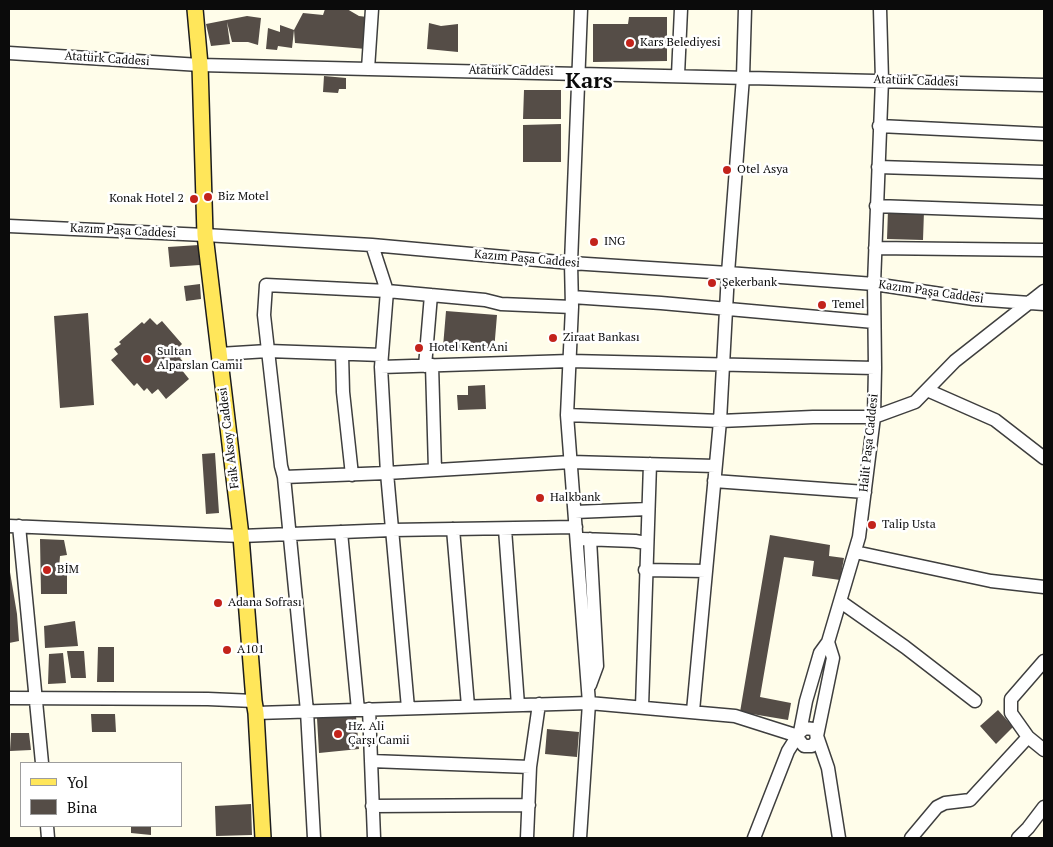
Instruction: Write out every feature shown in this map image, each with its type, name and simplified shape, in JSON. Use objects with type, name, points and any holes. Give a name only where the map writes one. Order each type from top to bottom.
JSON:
[{"type":"main road","name":"Faik Aksoy Caddesi","points":[[195,9],[200,65],[205,235],[241,536],[255,707],[263,838]]},
{"type":"street","points":[[368,68],[372,9]]},
{"type":"street","points":[[580,838],[589,698],[567,415],[581,9]]},
{"type":"street","points":[[678,76],[681,9]]},
{"type":"street","points":[[693,711],[720,421],[725,310],[743,77],[745,9]]},
{"type":"street","name":"Halit Paşa Caddesi","points":[[817,736],[833,658],[828,642],[859,537],[874,417],[874,284],[882,80],[880,9]]},
{"type":"street","name":"Atatürk Caddesi","points":[[9,53],[200,65],[1044,85]]},
{"type":"street","points":[[880,126],[1044,134]]},
{"type":"street","points":[[878,167],[1044,172]]},
{"type":"street","points":[[876,206],[1044,212]]},
{"type":"street","name":"Kazım Paşa Caddesi","points":[[9,226],[372,245],[571,263],[874,284],[974,299],[1044,304]]},
{"type":"street","points":[[372,245],[387,291],[382,361],[387,473],[408,708]]},
{"type":"street","points":[[875,248],[1044,250]]},
{"type":"street","points":[[314,838],[306,711],[290,534],[264,315],[266,285],[387,291],[485,300],[501,304],[572,302],[661,303],[874,322]]},
{"type":"street","points":[[567,415],[720,421],[813,417],[874,417],[915,402],[955,361],[1044,291]]},
{"type":"street","points":[[431,295],[428,366],[435,470]]},
{"type":"street","points":[[219,354],[268,351],[342,354],[428,366],[570,362],[875,368]]},
{"type":"street","points":[[342,354],[343,392],[352,475]]},
{"type":"street","points":[[927,390],[996,420],[1041,454]]},
{"type":"street","points":[[284,478],[571,462],[715,466]]},
{"type":"street","points":[[642,707],[645,570],[650,464]]},
{"type":"street","points":[[714,481],[865,492]]},
{"type":"street","points":[[575,512],[648,509]]},
{"type":"street","points":[[42,762],[37,698],[14,526],[241,536],[505,528],[576,533],[590,539],[646,543]]},
{"type":"street","points":[[505,528],[518,705]]},
{"type":"street","points":[[453,529],[468,706]]},
{"type":"street","points":[[340,532],[371,761],[374,838]]},
{"type":"street","points":[[589,698],[596,666],[590,539]]},
{"type":"street","points":[[855,552],[991,580],[1044,587]]},
{"type":"street","points":[[645,570],[706,571]]},
{"type":"street","points":[[841,602],[905,647],[975,701]]},
{"type":"street","points":[[754,838],[788,751],[799,734],[806,701],[820,653],[828,642]]},
{"type":"street","points":[[1044,661],[1011,699],[1011,713],[1028,737],[1044,750]]},
{"type":"street","points":[[9,698],[208,699],[255,707],[306,711],[540,704],[589,698],[642,707],[735,716],[799,734]]},
{"type":"street","points":[[527,838],[530,767],[540,704]]},
{"type":"street","points":[[799,734],[801,744],[808,747],[815,743],[817,736]]},
{"type":"street","points":[[817,736],[828,768],[839,838]]},
{"type":"street","points":[[912,838],[936,807],[945,803],[970,800],[1028,737]]},
{"type":"street","points":[[371,761],[530,767]]},
{"type":"street","points":[[372,806],[529,805]]},
{"type":"street","points":[[1018,838],[1044,807]]},
{"type":"building","points":[[325,9],[347,9],[359,16],[367,17],[366,49],[295,43],[294,30],[303,13],[323,15]]},
{"type":"building","points":[[247,16],[261,18],[258,45],[248,42],[232,42],[227,22],[230,44],[211,46],[206,24]]},
{"type":"building","name":"Kars Belediyesi","points":[[629,17],[667,17],[667,61],[593,62],[593,24],[628,24]]},
{"type":"building","points":[[429,23],[441,26],[458,24],[458,52],[427,49]]},
{"type":"building","points":[[280,25],[294,30],[292,48],[278,46],[277,50],[266,49],[268,28],[280,32]]},
{"type":"building","points":[[324,76],[346,78],[346,89],[339,89],[338,93],[323,92]]},
{"type":"building","points":[[524,90],[561,90],[561,119],[523,119]]},
{"type":"building","points":[[561,124],[561,162],[523,162],[523,125]]},
{"type":"building","points":[[888,210],[924,211],[923,240],[887,239]]},
{"type":"building","points":[[199,245],[200,265],[170,267],[168,247]]},
{"type":"building","points":[[200,284],[201,299],[186,301],[184,286]]},
{"type":"building","points":[[446,311],[497,315],[494,351],[443,347]]},
{"type":"building","points":[[88,313],[94,405],[60,408],[54,316]]},
{"type":"building","name":"Sultan Alparslan Camii","points":[[150,318],[157,325],[162,321],[182,344],[178,348],[184,355],[180,358],[186,365],[181,369],[189,379],[166,399],[158,389],[152,394],[147,388],[144,391],[137,383],[134,386],[111,360],[118,354],[114,349],[121,344],[119,342],[142,322],[144,324]]},
{"type":"building","points":[[485,385],[486,409],[458,410],[457,395],[468,395],[468,386]]},
{"type":"building","points":[[215,453],[219,513],[206,514],[202,454]]},
{"type":"building","points":[[770,535],[830,545],[829,556],[844,558],[840,580],[812,576],[814,561],[784,557],[760,697],[791,703],[788,720],[740,712]]},
{"type":"building","points":[[40,539],[64,540],[67,555],[60,556],[59,568],[67,570],[67,594],[41,594]]},
{"type":"building","points":[[9,566],[17,614],[19,641],[9,643]]},
{"type":"building","points":[[75,621],[78,646],[45,648],[44,626]]},
{"type":"building","points":[[98,647],[114,647],[114,682],[97,682]]},
{"type":"building","points":[[67,651],[84,651],[86,678],[71,678]]},
{"type":"building","points":[[63,653],[66,683],[48,684],[49,654]]},
{"type":"building","points":[[998,710],[1013,727],[996,744],[980,726]]},
{"type":"building","points":[[91,714],[115,714],[116,732],[92,732]]},
{"type":"building","name":"Hz. Ali Çarşı Camii","points":[[356,716],[359,749],[319,753],[317,718]]},
{"type":"building","points":[[547,729],[579,732],[577,757],[545,754]]},
{"type":"building","points":[[11,733],[29,733],[31,750],[10,751]]},
{"type":"building","points":[[251,804],[252,835],[216,836],[215,806]]},
{"type":"building","points":[[131,827],[151,827],[151,835],[131,833]]},
{"type":"place","name":"Kars Belediyesi","points":[[630,43]]},
{"type":"place","name":"Otel Asya","points":[[727,170]]},
{"type":"place","name":"Biz Motel","points":[[208,197]]},
{"type":"place","name":"Konak Hotel 2","points":[[194,199]]},
{"type":"place","name":"ING","points":[[594,242]]},
{"type":"place","name":"Şekerbank","points":[[712,283]]},
{"type":"place","name":"Temel","points":[[822,305]]},
{"type":"place","name":"Ziraat Bankası","points":[[553,338]]},
{"type":"place","name":"Hotel Kent Ani","points":[[419,348]]},
{"type":"place","name":"Sultan Alparslan Camii","points":[[147,359]]},
{"type":"place","name":"Halkbank","points":[[540,498]]},
{"type":"place","name":"Talip Usta","points":[[872,525]]},
{"type":"place","name":"BİM","points":[[47,570]]},
{"type":"place","name":"Adana Sofrası","points":[[218,603]]},
{"type":"place","name":"A101","points":[[227,650]]},
{"type":"place","name":"Hz. Ali Çarşı Camii","points":[[338,734]]},
{"type":"district","name":"Kars","points":[[589,82]]}]
